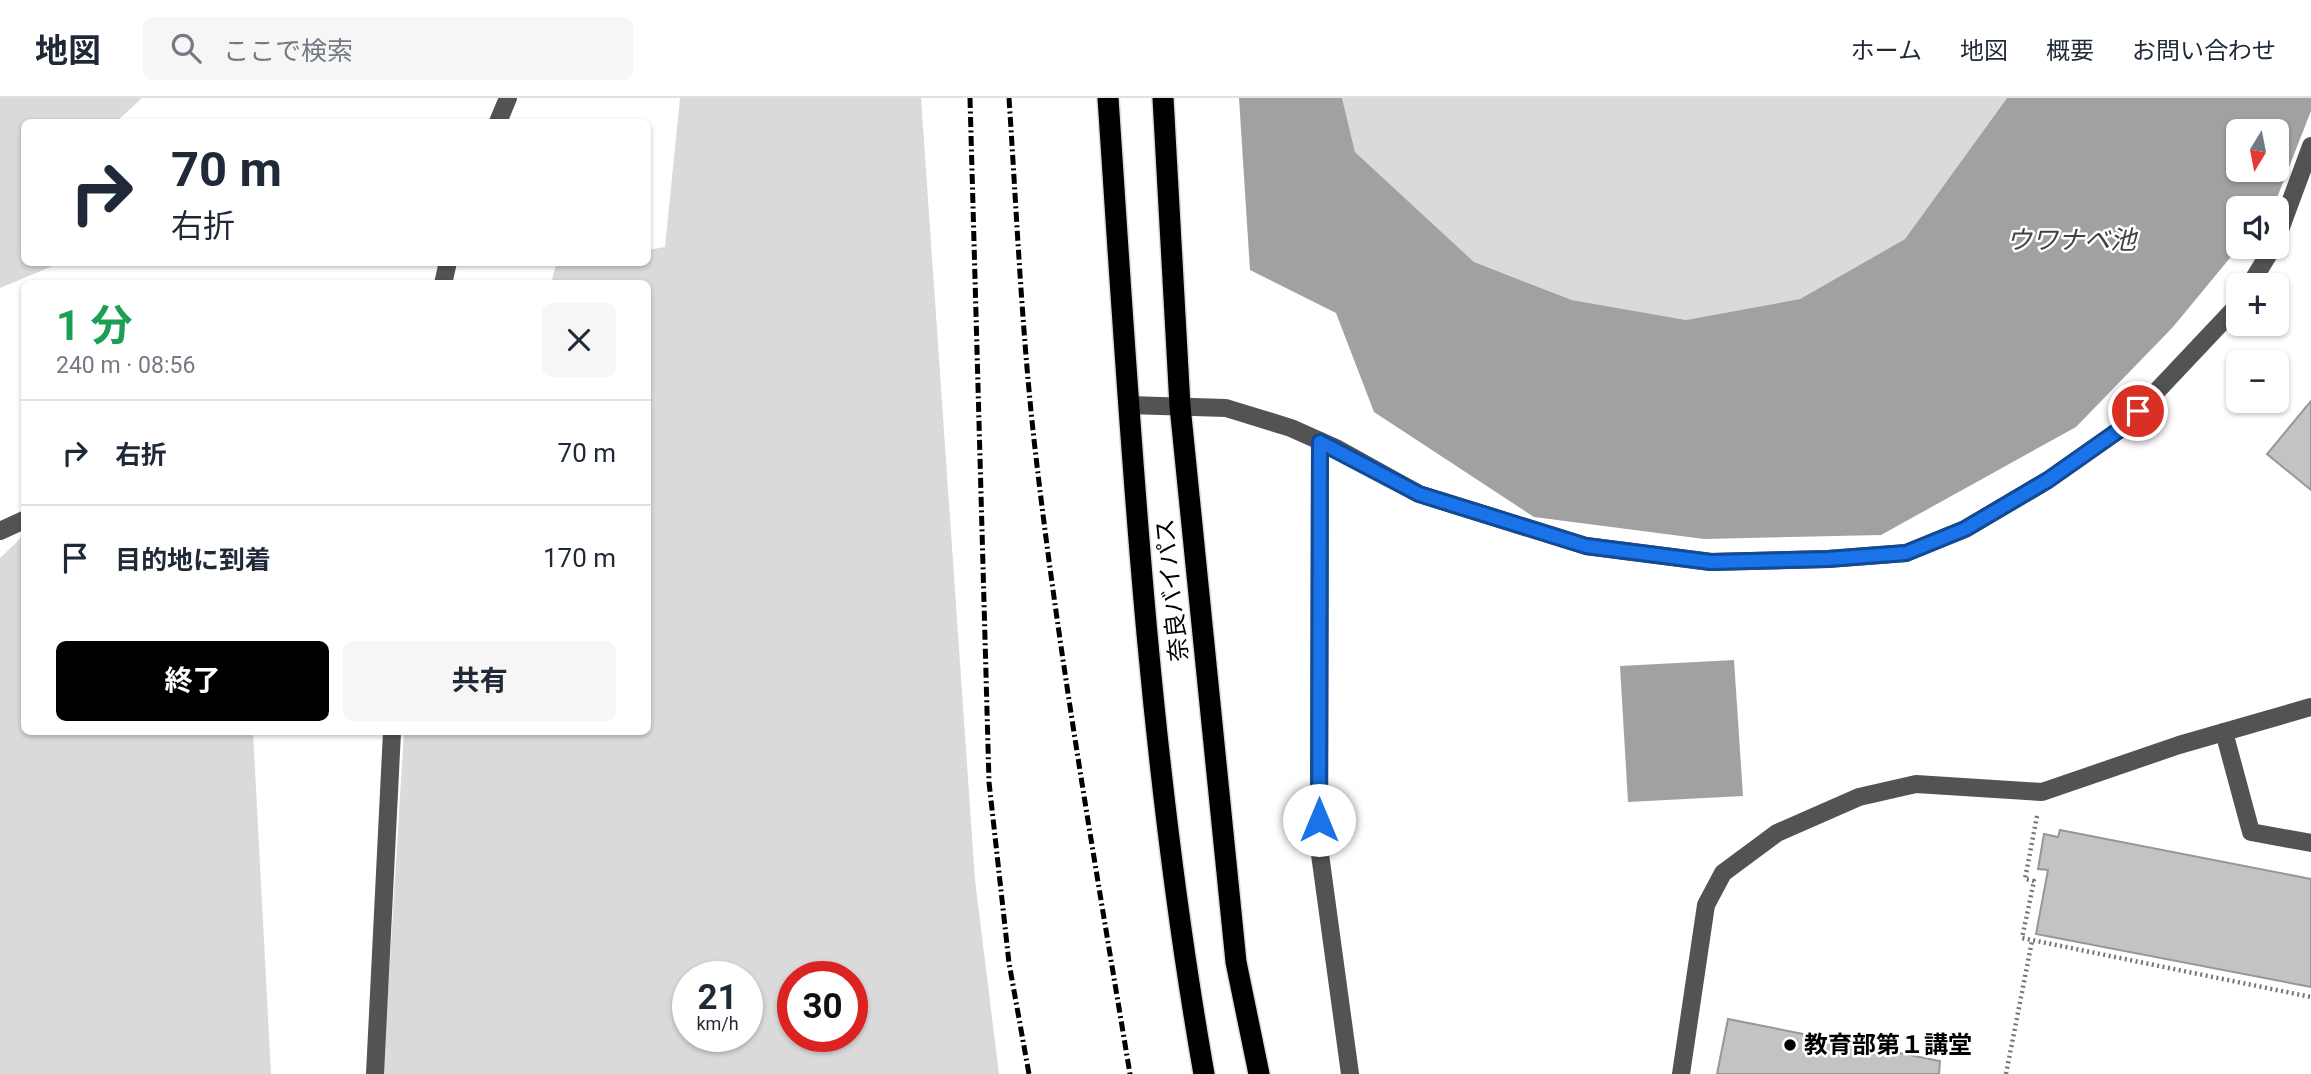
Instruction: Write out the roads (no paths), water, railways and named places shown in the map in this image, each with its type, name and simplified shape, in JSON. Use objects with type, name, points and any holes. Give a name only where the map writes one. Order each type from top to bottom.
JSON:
[{"type":"highway","name":"奈良バイパス","points":[[1108,98],[1128,405],[1152,709],[1186,969],[1204,1074]]},
{"type":"highway","name":"奈良バイパス","points":[[1163,98],[1180,406],[1236,962],[1259,1074]]},
{"type":"street","points":[[499,119],[508,98]]},
{"type":"street","points":[[2289,206],[2311,146]]},
{"type":"street","points":[[1128,405],[1226,408],[1291,428],[1419,494],[1586,546],[1711,562],[1828,559],[1906,553],[1965,529],[2048,480],[2122,428],[2226,318]]},
{"type":"street","points":[[1320,442],[1319,847],[1350,1074]]},
{"type":"street","points":[[0,531],[21,521]]},
{"type":"street","points":[[1681,1074],[1706,905],[1723,873],[1777,833],[1858,797],[1916,784],[2042,792],[2224,732],[2311,707]]},
{"type":"street","points":[[2224,732],[2250,832],[2311,843]]},
{"type":"street","points":[[375,1074],[392,735]]},
{"type":"water","name":"ウワナベ池","points":[[1239,98],[1342,98],[1355,152],[1474,262],[1572,300],[1686,320],[1800,299],[1905,239],[2007,98],[2311,98],[2311,111],[2289,167],[2289,119],[2226,119],[2226,182],[2283,182],[2278,196],[2226,196],[2226,259],[2229,259],[2173,327],[2076,427],[1881,535],[1704,539],[1534,517],[1374,412],[1336,313],[1250,270]]},
{"type":"water","points":[[1734,660],[1743,796],[1628,802],[1620,666]]},
{"type":"railway","points":[[970,98],[989,782],[1009,963],[1029,1074]]},
{"type":"railway","points":[[1009,98],[1020,278],[1036,457],[1079,766],[1130,1074]]},
{"type":"place","name":"教育部第１講堂","points":[[1790,1045]]}]
